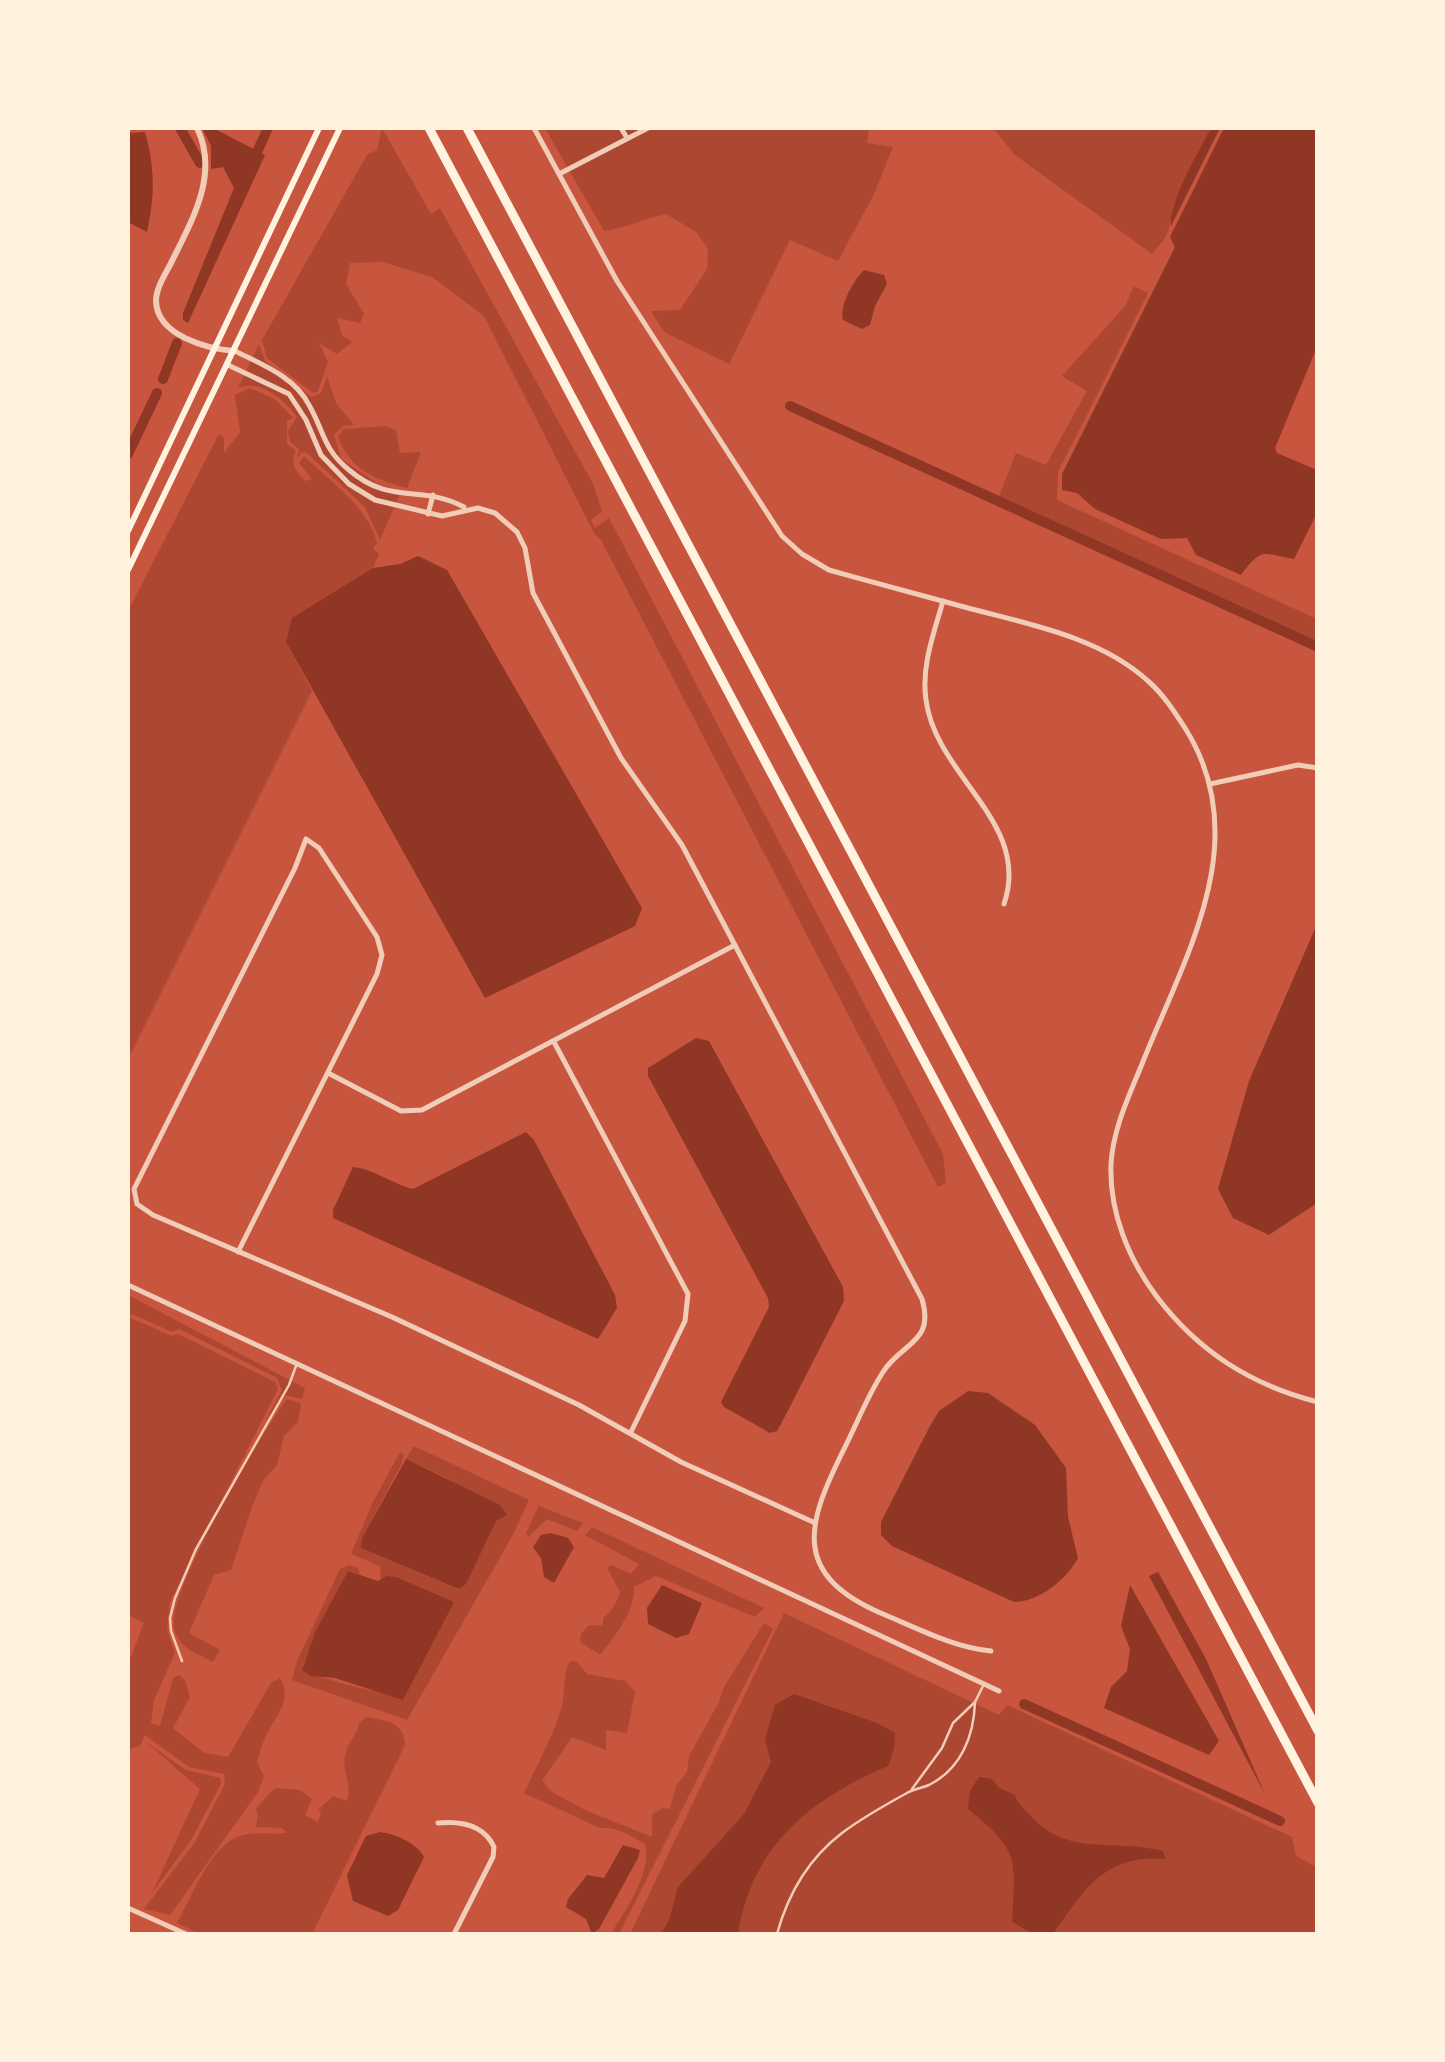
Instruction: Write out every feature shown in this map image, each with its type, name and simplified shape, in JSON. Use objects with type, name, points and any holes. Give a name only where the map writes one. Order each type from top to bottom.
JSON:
[{"type":"highway","points":[[430,128],[1318,1803]]},
{"type":"highway","points":[[467,128],[1318,1731]]},
{"type":"main road","points":[[128,532],[319,128]]},
{"type":"main road","points":[[128,570],[340,128]]},
{"type":"street","points":[[197,128],[206,146],[206,176],[192,218],[160,286],[156,306],[170,328],[216,350],[234,352],[287,378],[309,403],[323,440],[366,484],[398,495],[444,497],[466,509],[495,513],[517,532],[525,548],[533,593],[621,758],[682,845],[922,1299],[927,1317],[921,1336],[884,1370],[820,1498],[812,1522],[815,1547],[826,1575],[861,1604],[965,1648],[991,1651]]},
{"type":"street","points":[[534,128],[617,281],[782,536],[829,570],[1062,635],[1119,660],[1148,681],[1171,706],[1200,751],[1210,784],[1217,836],[1210,890],[1126,1104],[1115,1138],[1111,1186],[1126,1244],[1148,1285],[1176,1322],[1227,1366],[1264,1384],[1318,1402]]},
{"type":"street","points":[[621,128],[627,138]]},
{"type":"street","points":[[559,174],[648,128]]},
{"type":"street","points":[[216,350],[228,366],[289,394],[306,420],[320,455],[348,484],[375,500],[428,514],[442,516],[466,509]]},
{"type":"street","points":[[306,420],[314,418]]},
{"type":"street","points":[[348,484],[356,476]]},
{"type":"street","points":[[398,495],[398,507]]},
{"type":"street","points":[[428,514],[433,495]]},
{"type":"street","points":[[943,601],[926,661],[925,698],[930,722],[941,745],[1009,855],[1011,874],[1004,904]]},
{"type":"street","points":[[1210,784],[1298,765],[1318,768]]},
{"type":"street","points":[[238,1252],[377,974],[382,955],[377,937],[329,863],[319,848],[306,839],[296,868],[134,1189],[137,1204],[153,1215],[238,1252],[392,1317],[631,1432],[681,1462],[812,1522]]},
{"type":"street","points":[[328,1073],[401,1111],[422,1110],[735,945]]},
{"type":"street","points":[[554,1042],[688,1294],[685,1321],[631,1432]]},
{"type":"street","points":[[128,1285],[999,1691]]},
{"type":"street","points":[[438,1823],[460,1821],[482,1832],[494,1847],[493,1857],[454,1934]]},
{"type":"street","points":[[128,1908],[186,1934]]},
{"type":"lane","points":[[182,1661],[171,1631],[175,1598],[196,1549],[290,1385],[298,1362]]},
{"type":"lane","points":[[912,1790],[942,1748],[953,1722],[974,1702],[983,1684]]},
{"type":"lane","points":[[777,1934],[785,1906],[814,1859],[839,1835],[942,1776],[962,1756],[974,1723],[974,1702]]},
{"type":"shaded area","points":[[202,128],[213,128],[265,155],[188,323],[183,320],[183,313],[234,188],[223,167],[211,169],[211,146]]},
{"type":"shaded area","points":[[382,128],[431,214],[440,208],[593,484],[602,511],[591,520],[595,528],[609,518],[943,1154],[946,1183],[938,1187],[484,316],[432,277],[383,262],[350,263],[346,284],[364,314],[360,323],[337,318],[342,335],[352,342],[337,354],[319,343],[328,362],[318,391],[313,393],[267,358],[262,340],[367,155],[377,150]]},
{"type":"shaded area","points":[[545,128],[869,128],[867,143],[893,147],[874,194],[838,261],[790,240],[729,364],[664,332],[651,311],[680,310],[707,269],[708,249],[696,232],[666,214],[604,231]]},
{"type":"shaded area","points":[[993,128],[1211,128],[1179,196],[1166,237],[1152,254],[1015,155]]},
{"type":"shaded area","points":[[1211,128],[1220,128],[1171,226],[1180,190]]},
{"type":"shaded area","points":[[1224,128],[1318,128],[1317,347],[1275,448],[1277,453],[1317,470],[1317,513],[1294,559],[1264,554],[1241,575],[1196,555],[1187,538],[1161,539],[1095,509],[1077,493],[1062,490],[1062,474],[1175,247],[1170,237]]},
{"type":"shaded area","points":[[145,132],[153,182],[147,232],[128,222],[128,138],[130,133]]},
{"type":"shaded area","points":[[864,270],[884,275],[887,284],[870,325],[862,329],[843,320],[842,314],[848,293]]},
{"type":"shaded area","points":[[1134,286],[1148,293],[1058,472],[1057,500],[1317,619],[1317,647],[997,501],[1016,453],[1046,465],[1087,391],[1062,376],[1125,306]]},
{"type":"shaded area","points":[[259,344],[265,361],[311,397],[321,393],[327,376],[336,403],[354,425],[343,426],[334,435],[341,459],[380,485],[401,491],[380,540],[365,507],[307,453],[302,452],[297,459],[299,449],[290,442],[288,431],[297,417],[292,410],[263,388],[238,388]]},
{"type":"shaded area","points":[[250,388],[276,400],[293,418],[287,421],[287,444],[296,451],[296,470],[305,481],[312,479],[299,463],[304,456],[347,495],[372,529],[377,543],[373,548],[379,554],[373,568],[354,580],[286,642],[312,691],[128,1059],[128,611],[219,434],[224,438],[224,453],[240,432],[235,395]]},
{"type":"shaded area","points":[[386,426],[396,430],[400,453],[421,452],[407,488],[364,471],[348,456],[338,436],[344,429]]},
{"type":"shaded area","points":[[418,556],[447,570],[642,908],[635,926],[485,998],[286,642],[292,618],[373,568],[400,564]]},
{"type":"shaded area","points":[[1317,924],[1317,1203],[1269,1235],[1233,1218],[1218,1189],[1249,1081]]},
{"type":"shaded area","points":[[696,1038],[709,1041],[843,1287],[844,1301],[781,1424],[770,1433],[721,1402],[769,1307],[768,1298],[648,1076],[648,1068]]},
{"type":"shaded area","points":[[526,1132],[534,1140],[615,1295],[617,1308],[598,1339],[333,1218],[353,1167],[413,1189]]},
{"type":"shaded area","points":[[128,1295],[305,1388],[302,1399],[286,1395],[266,1420],[282,1390],[277,1378],[179,1329],[172,1332],[132,1314],[128,1316]]},
{"type":"shaded area","points":[[131,1318],[172,1336],[178,1334],[275,1382],[278,1389],[170,1602],[167,1630],[175,1653],[154,1700],[151,1723],[160,1726],[173,1678],[179,1675],[185,1680],[190,1697],[173,1728],[204,1753],[228,1757],[271,1683],[280,1678],[284,1702],[259,1753],[257,1762],[264,1776],[258,1792],[170,1915],[144,1909],[195,1842],[225,1784],[224,1774],[189,1767],[145,1735],[140,1746],[128,1749],[128,1664],[144,1623],[128,1615]]},
{"type":"shaded area","points":[[968,1391],[988,1393],[1035,1425],[1066,1468],[1068,1517],[1078,1558],[1051,1588],[1023,1601],[1014,1602],[892,1546],[881,1535],[881,1522],[939,1411]]},
{"type":"shaded area","points":[[287,1399],[301,1403],[298,1422],[284,1436],[277,1465],[263,1481],[231,1570],[214,1575],[189,1633],[220,1650],[213,1662],[180,1640],[174,1628],[176,1609],[218,1512]]},
{"type":"shaded area","points":[[414,1446],[529,1500],[407,1720],[292,1680],[340,1569],[349,1565],[358,1568],[360,1575],[348,1571],[315,1632],[302,1669],[387,1694],[380,1566],[351,1554],[400,1452],[404,1454],[401,1465],[362,1538],[361,1548],[458,1589],[466,1583],[496,1520],[449,1479],[406,1459]]},
{"type":"shaded area","points":[[406,1459],[500,1505],[507,1515],[496,1521],[466,1584],[459,1589],[361,1548],[362,1538]]},
{"type":"shaded area","points":[[539,1505],[583,1523],[577,1531],[547,1519],[529,1536],[526,1534]]},
{"type":"shaded area","points":[[592,1527],[764,1608],[755,1617],[656,1576],[634,1587],[628,1614],[600,1655],[580,1642],[589,1625],[603,1626],[603,1618],[619,1596],[607,1568],[612,1565],[631,1574],[639,1564],[585,1535]]},
{"type":"shaded area","points":[[551,1533],[568,1538],[574,1547],[554,1583],[544,1577],[541,1558],[533,1547],[541,1535]]},
{"type":"shaded area","points":[[348,1571],[378,1581],[396,1577],[454,1602],[403,1700],[335,1678],[311,1676],[302,1670],[315,1632]]},
{"type":"shaded area","points":[[1158,1572],[1206,1659],[1265,1794],[1149,1576]]},
{"type":"shaded area","points":[[662,1585],[702,1603],[689,1634],[676,1638],[648,1624],[647,1608]]},
{"type":"shaded area","points":[[1130,1585],[1219,1741],[1209,1755],[1104,1708],[1111,1687],[1127,1671],[1130,1649],[1121,1626]]},
{"type":"shaded area","points":[[784,1613],[999,1715],[1007,1705],[1292,1837],[1296,1856],[1317,1867],[1317,1934],[630,1934]]},
{"type":"shaded area","points":[[764,1623],[773,1629],[619,1934],[611,1934],[641,1879],[645,1844],[524,1793],[557,1720],[570,1661],[577,1662],[587,1674],[625,1681],[635,1692],[627,1733],[606,1730],[606,1750],[572,1737],[542,1781],[552,1792],[585,1810],[652,1837],[652,1814],[670,1809],[676,1786],[687,1772],[689,1756],[724,1687]]},
{"type":"shaded area","points":[[794,1694],[895,1733],[888,1766],[833,1794],[789,1830],[756,1876],[738,1934],[661,1934],[678,1887],[744,1814],[771,1762],[765,1739],[775,1705]]},
{"type":"shaded area","points":[[366,1717],[398,1727],[405,1745],[312,1934],[200,1934],[177,1923],[202,1875],[227,1843],[248,1834],[286,1833],[282,1828],[256,1827],[255,1809],[275,1788],[300,1790],[312,1799],[305,1815],[318,1822],[318,1810],[333,1796],[347,1801],[347,1748]]},
{"type":"shaded area","points":[[146,1742],[186,1770],[220,1778],[221,1784],[191,1840],[152,1893],[200,1789]]},
{"type":"shaded area","points":[[979,1777],[992,1779],[999,1788],[1015,1795],[1029,1814],[1059,1837],[1091,1844],[1144,1847],[1163,1851],[1165,1859],[1126,1862],[1111,1869],[1086,1890],[1053,1934],[1034,1934],[1012,1922],[1013,1869],[1006,1847],[968,1809],[970,1791]]},
{"type":"shaded area","points":[[380,1832],[405,1840],[424,1857],[398,1910],[388,1916],[353,1901],[347,1875],[366,1836]]},
{"type":"shaded area","points":[[623,1845],[640,1850],[638,1858],[599,1929],[592,1934],[586,1919],[566,1907],[568,1899],[587,1875],[604,1878]]},
{"type":"waterway","points":[[180,128],[200,163]]},
{"type":"waterway","points":[[252,163],[268,128]]},
{"type":"waterway","points":[[163,379],[177,343]]},
{"type":"waterway","points":[[128,454],[157,393]]},
{"type":"waterway","points":[[790,406],[1318,647]]},
{"type":"waterway","points":[[1024,1704],[1280,1821]]}]
